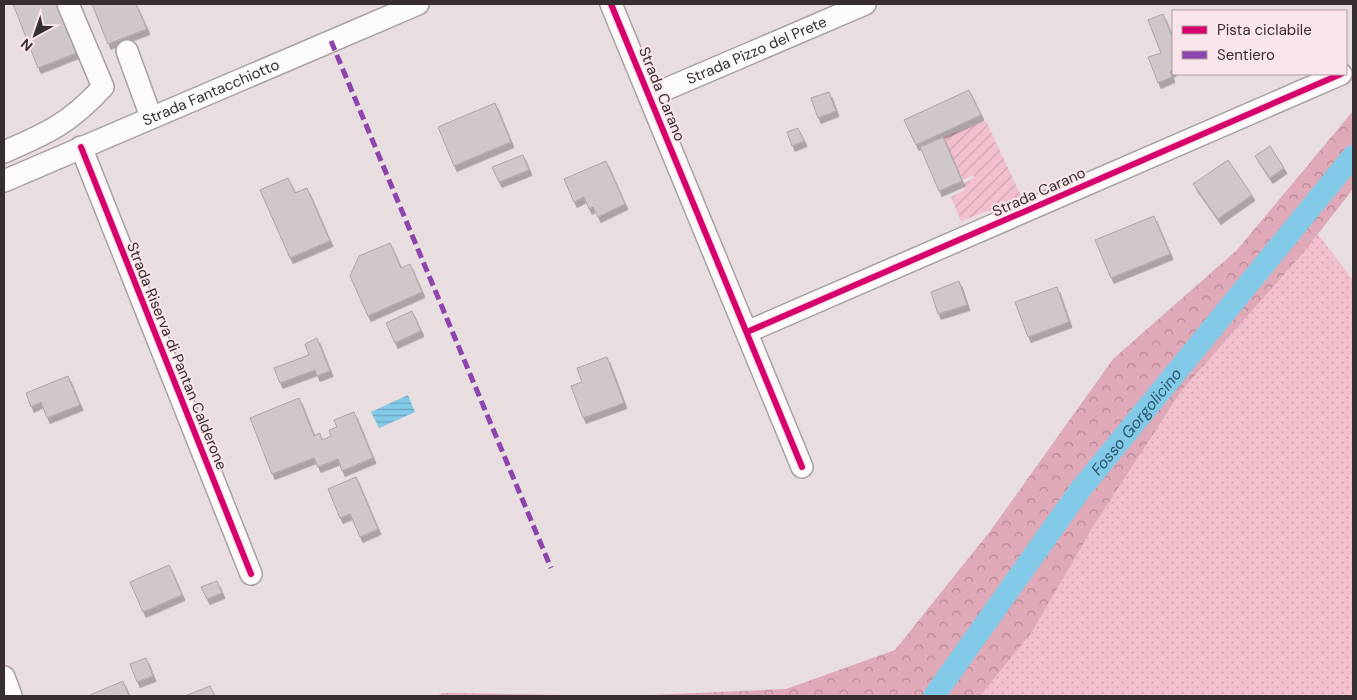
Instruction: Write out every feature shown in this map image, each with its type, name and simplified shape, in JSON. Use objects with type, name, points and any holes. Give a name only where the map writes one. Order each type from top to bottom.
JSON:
[{"type":"street","points":[[68,4],[103,87]]},
{"type":"street","name":"Strada Fantacchiotto","points":[[4,181],[418,4]]},
{"type":"street","name":"Strada Carano","points":[[611,4],[802,467]]},
{"type":"street","name":"Strada Pizzo del Prete","points":[[650,96],[865,4]]},
{"type":"street","points":[[127,51],[151,117]]},
{"type":"street","name":"Strada Carano","points":[[747,332],[1339,75]]},
{"type":"street","points":[[4,152],[51,132],[83,109],[103,87],[138,82]]},
{"type":"street","name":"Strada Riserva di Pantan Calderone","points":[[81,147],[250,574]]},
{"type":"street","points":[[4,677],[12,696]]},
{"type":"shaded area","points":[[986,121],[1022,198],[961,221],[951,197],[965,190],[964,183],[975,178],[973,175],[963,180],[943,137]]},
{"type":"shaded area","points":[[1318,234],[1353,280],[1353,696],[980,696],[1032,632],[1093,527],[1182,390]]},
{"type":"green space","points":[[1353,111],[1353,189],[1303,253],[1182,390],[1093,527],[1032,632],[980,696],[628,696],[786,689],[895,650],[991,530],[1113,359],[1237,250]]},
{"type":"green space","points":[[443,693],[628,696],[436,696]]},
{"type":"water","points":[[408,395],[415,412],[379,428],[371,412]]},
{"type":"building","points":[[13,4],[57,4],[76,53],[38,68]]},
{"type":"building","points":[[92,4],[136,4],[147,29],[108,44]]},
{"type":"building","points":[[1163,14],[1172,36],[1172,71],[1170,72],[1172,77],[1158,83],[1148,57],[1161,53],[1148,20]]},
{"type":"building","points":[[969,90],[981,115],[916,145],[904,120]]},
{"type":"building","points":[[829,92],[836,111],[818,118],[811,98]]},
{"type":"building","points":[[495,103],[511,142],[454,166],[438,127]]},
{"type":"building","points":[[798,128],[804,141],[792,146],[787,132]]},
{"type":"building","points":[[943,137],[962,181],[939,191],[920,147]]},
{"type":"building","points":[[1270,146],[1284,168],[1270,178],[1255,156]]},
{"type":"building","points":[[523,155],[529,170],[499,182],[492,167]]},
{"type":"building","points":[[1228,160],[1252,195],[1218,219],[1193,184]]},
{"type":"building","points":[[606,161],[625,204],[598,217],[593,207],[589,209],[584,197],[574,202],[564,179]]},
{"type":"building","points":[[288,178],[295,193],[307,188],[330,241],[290,258],[260,190]]},
{"type":"building","points":[[1154,216],[1170,254],[1111,278],[1095,240]]},
{"type":"building","points":[[390,243],[401,268],[410,264],[422,292],[368,316],[350,276],[359,256]]},
{"type":"building","points":[[959,281],[967,305],[938,314],[931,292]]},
{"type":"building","points":[[1057,287],[1069,322],[1028,337],[1015,302]]},
{"type":"building","points":[[412,311],[421,331],[395,343],[386,323]]},
{"type":"building","points":[[317,338],[330,371],[317,376],[315,370],[280,383],[274,368],[309,355],[305,344]]},
{"type":"building","points":[[607,357],[624,403],[583,418],[571,386],[582,382],[577,368]]},
{"type":"building","points":[[68,376],[80,405],[47,418],[41,402],[31,407],[26,393]]},
{"type":"building","points":[[299,398],[314,436],[320,433],[322,440],[331,436],[329,430],[337,427],[334,420],[354,412],[373,458],[342,471],[338,459],[318,467],[314,458],[272,474],[250,418]]},
{"type":"building","points":[[356,477],[378,529],[360,537],[350,514],[340,518],[328,489]]},
{"type":"building","points":[[169,565],[182,595],[143,612],[130,582]]},
{"type":"building","points":[[217,581],[222,593],[207,599],[201,587]]},
{"type":"building","points":[[146,658],[153,676],[137,682],[130,664]]},
{"type":"building","points":[[123,681],[129,696],[90,696],[90,695]]},
{"type":"building","points":[[210,686],[215,696],[185,696]]},
{"type":"waterway","name":"Fosso Gorgolicino","points":[[934,696],[1080,490],[1353,156]]},
{"type":"marked path","points":[[331,41],[551,568]]},
{"type":"cycle path","points":[[611,4],[802,467]]},
{"type":"cycle path","points":[[747,332],[1339,75]]},
{"type":"cycle path","points":[[81,147],[251,574]]}]
